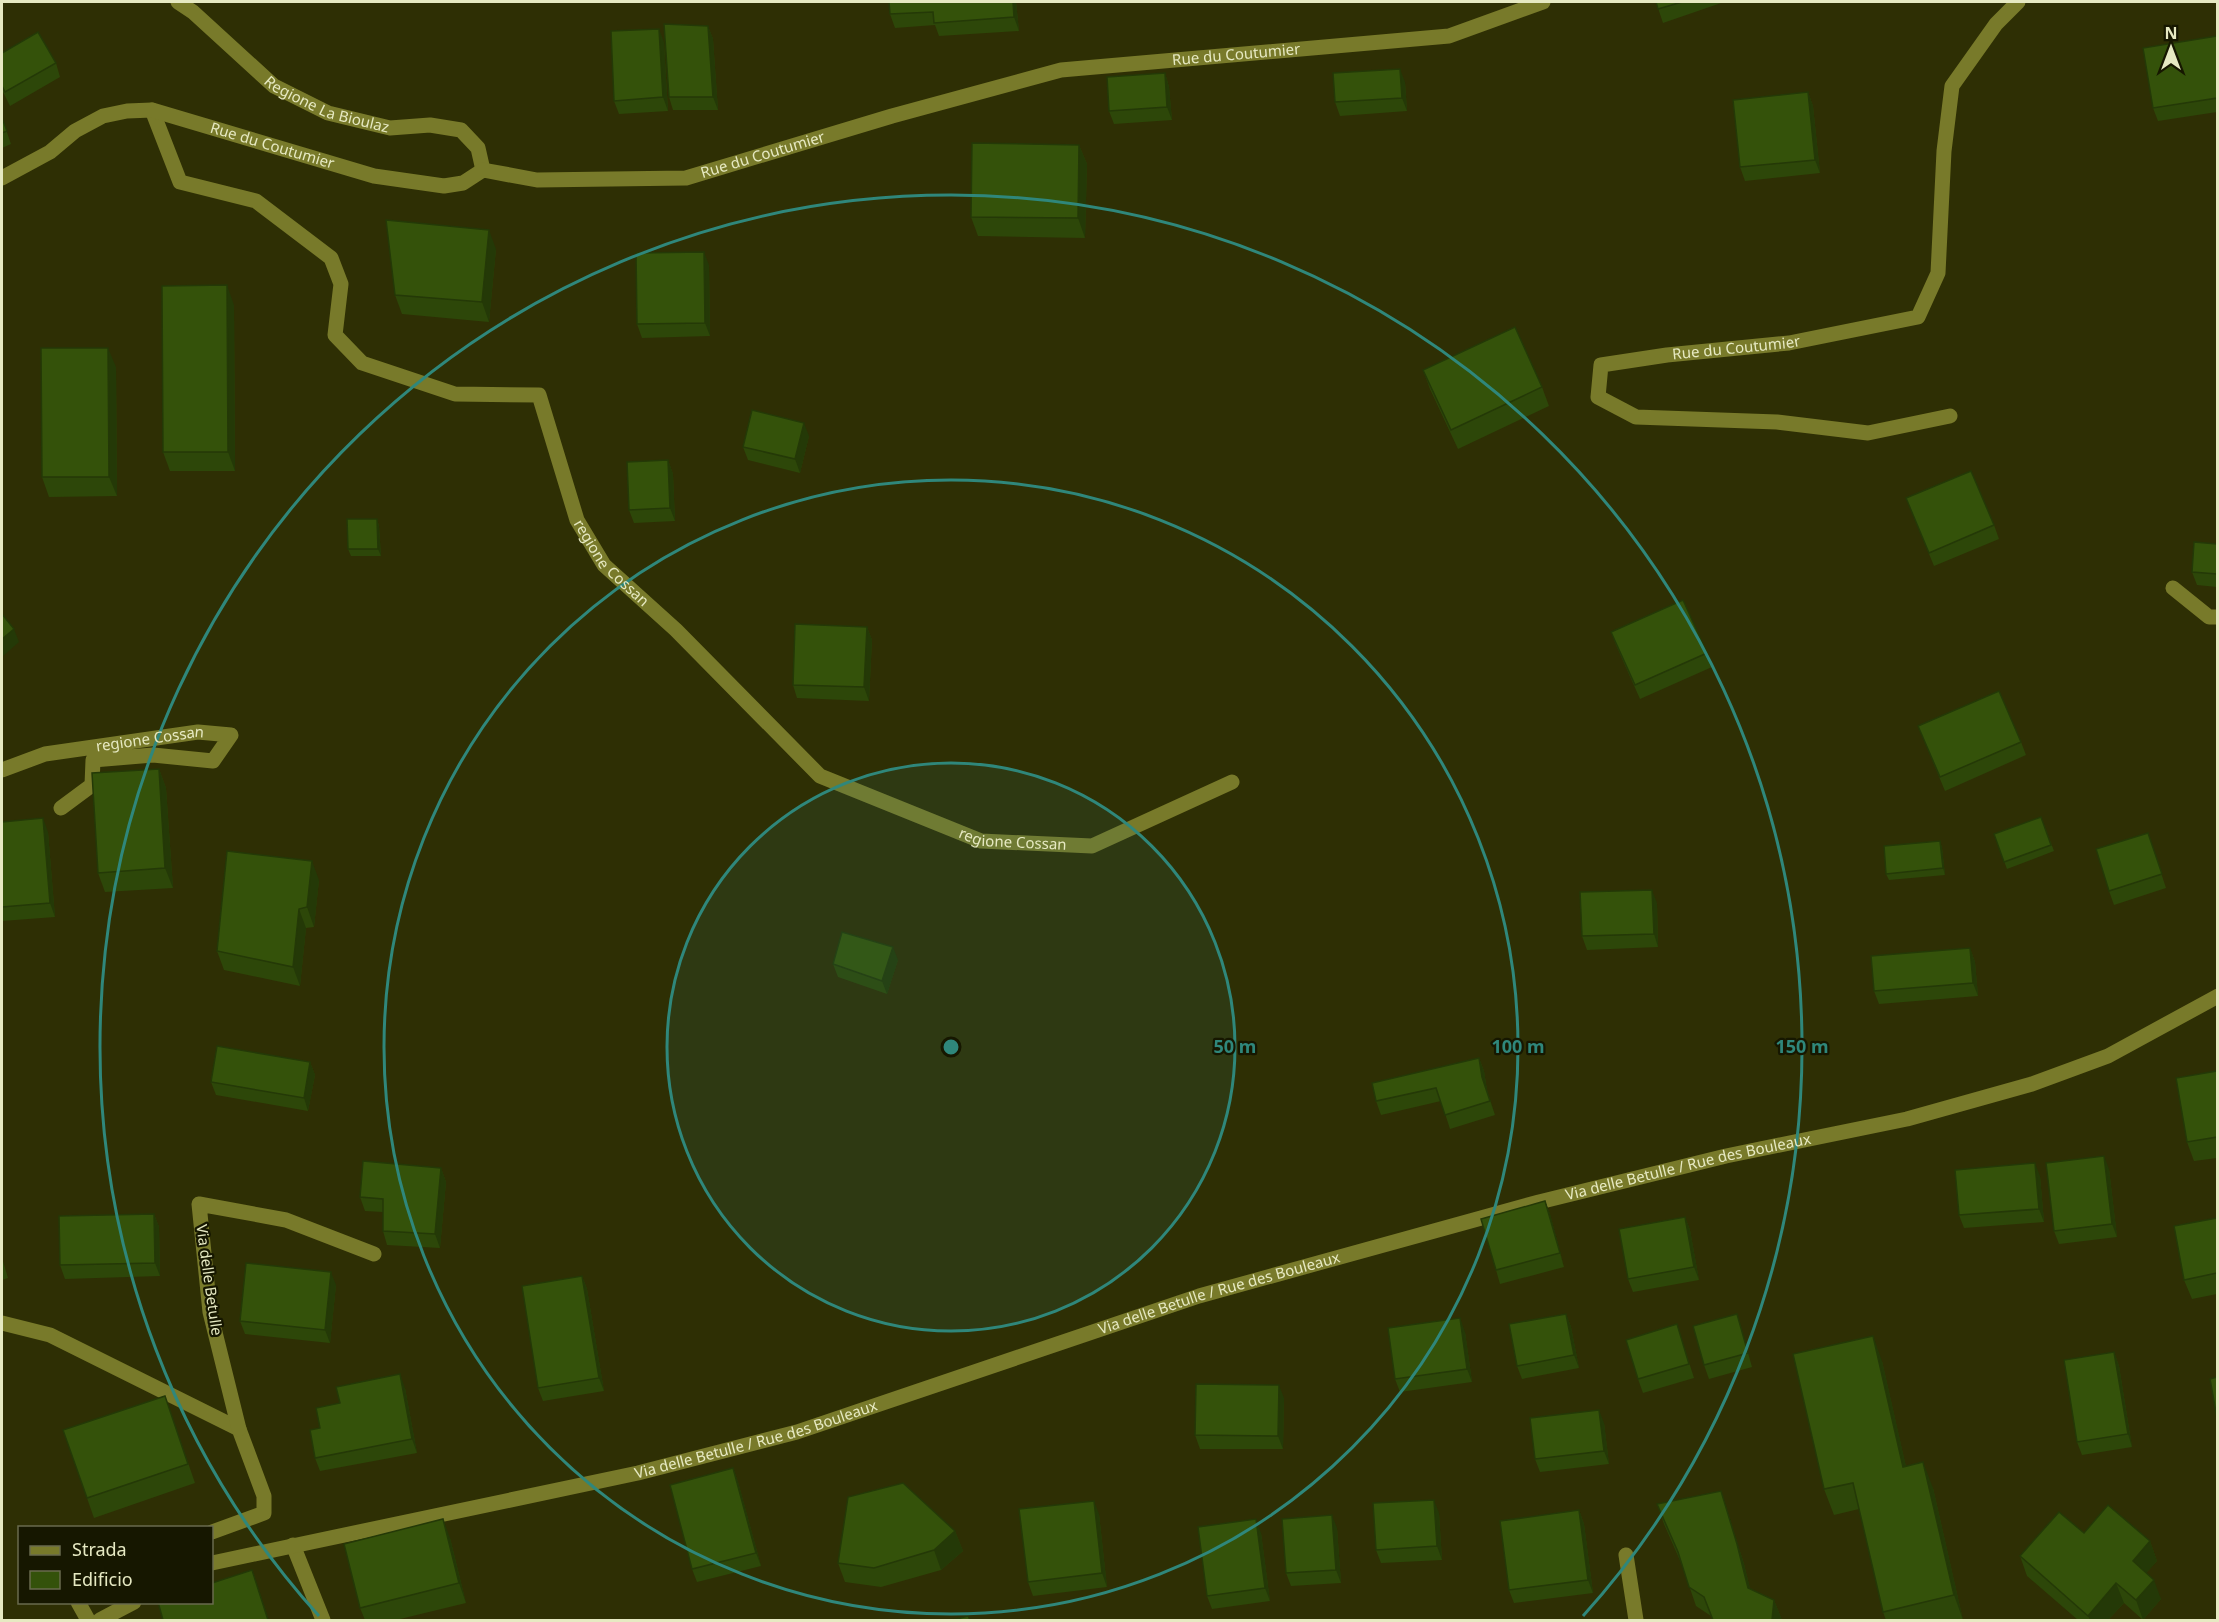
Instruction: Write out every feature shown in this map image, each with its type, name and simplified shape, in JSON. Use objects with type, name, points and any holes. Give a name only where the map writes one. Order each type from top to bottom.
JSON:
[{"type":"street","name":"Regione La Bioulaz","points":[[178,2],[193,12],[274,86],[328,113],[390,128],[430,125],[461,130],[477,148],[483,170]]},
{"type":"street","name":"Rue du Coutumier","points":[[2,178],[50,152],[75,131],[103,116],[127,111],[152,110],[374,176],[444,186],[462,183],[483,170],[537,180],[686,178],[892,116],[1061,70],[1449,36],[1543,2]]},
{"type":"street","name":"Rue du Coutumier","points":[[1950,416],[1868,433],[1777,422],[1636,417],[1598,397],[1601,365],[1667,355],[1789,343],[1918,317],[1938,273],[1944,151],[1952,86],[1996,24],[2018,2]]},
{"type":"street","name":"regione Cossan","points":[[152,110],[180,182],[256,201],[331,258],[341,284],[335,335],[362,363],[455,394],[539,395],[577,520],[604,565],[676,630],[820,776],[981,841],[1092,846],[1232,782]]},
{"type":"street","points":[[2173,588],[2209,617],[2217,617]]},
{"type":"street","name":"regione Cossan","points":[[2,770],[45,754],[198,732],[231,735],[213,761],[153,756],[93,760],[92,785],[61,808]]},
{"type":"street","name":"Via delle Betulle / Rue des Bouleaux","points":[[213,1563],[638,1473],[786,1435],[1210,1293],[1539,1202],[1726,1156],[1907,1119],[2032,1084],[2108,1056],[2217,996]]},
{"type":"street","name":"Via delle Betulle","points":[[213,1532],[264,1513],[264,1496],[239,1429],[210,1312],[199,1204],[286,1220],[374,1254]]},
{"type":"street","points":[[2,1323],[50,1335],[239,1429]]},
{"type":"street","points":[[293,1545],[323,1620]]},
{"type":"street","points":[[1626,1555],[1636,1620]]},
{"type":"street","points":[[79,1604],[88,1620]]},
{"type":"street","points":[[100,1620],[130,1604]]},
{"type":"building","points":[[889,2],[1013,2],[1014,17],[934,23],[933,12],[890,14]]},
{"type":"building","points":[[1656,2],[1682,2],[1658,9]]},
{"type":"building","points":[[664,24],[708,26],[713,97],[669,97]]},
{"type":"building","points":[[659,29],[663,97],[614,101],[611,31]]},
{"type":"building","points":[[38,32],[56,63],[5,92],[2,86],[2,53]]},
{"type":"building","points":[[2217,36],[2217,98],[2153,108],[2143,48]]},
{"type":"building","points":[[1400,69],[1402,98],[1335,102],[1333,73]]},
{"type":"building","points":[[1165,73],[1167,107],[1109,111],[1107,77]]},
{"type":"building","points":[[1808,92],[1815,160],[1740,167],[1733,100]]},
{"type":"building","points":[[2,118],[7,131],[2,133]]},
{"type":"building","points":[[972,143],[1079,145],[1078,218],[971,217]]},
{"type":"building","points":[[386,220],[489,230],[482,302],[395,295]]},
{"type":"building","points":[[704,252],[705,323],[637,324],[636,253]]},
{"type":"building","points":[[227,285],[228,452],[163,452],[162,286]]},
{"type":"building","points":[[1515,327],[1542,387],[1451,430],[1423,370]]},
{"type":"building","points":[[41,348],[108,348],[109,477],[42,477]]},
{"type":"building","points":[[752,410],[804,423],[795,459],[743,447]]},
{"type":"building","points":[[668,460],[670,508],[629,510],[627,462]]},
{"type":"building","points":[[1971,471],[1994,525],[1929,553],[1906,498]]},
{"type":"building","points":[[347,519],[377,519],[378,549],[348,549]]},
{"type":"building","points":[[2194,542],[2217,544],[2217,574],[2192,572]]},
{"type":"building","points":[[1683,600],[1707,653],[1635,685],[1611,632]]},
{"type":"building","points":[[2,614],[14,629],[2,639]]},
{"type":"building","points":[[795,624],[867,627],[864,687],[793,685]]},
{"type":"building","points":[[1999,691],[2021,742],[1940,777],[1918,726]]},
{"type":"building","points":[[159,769],[165,868],[98,873],[92,773]]},
{"type":"building","points":[[2041,817],[2051,845],[2004,862],[1994,834]]},
{"type":"building","points":[[43,818],[50,903],[2,907],[2,822]]},
{"type":"building","points":[[2148,833],[2162,874],[2109,891],[2096,849]]},
{"type":"building","points":[[1940,841],[1943,868],[1886,874],[1884,846]]},
{"type":"building","points":[[227,851],[312,861],[307,907],[299,909],[293,967],[217,951]]},
{"type":"building","points":[[1652,890],[1654,934],[1582,936],[1580,892]]},
{"type":"building","points":[[842,932],[893,947],[882,981],[833,964]]},
{"type":"building","points":[[1970,948],[1973,983],[1874,991],[1871,956]]},
{"type":"building","points":[[217,1046],[310,1062],[304,1098],[211,1082]]},
{"type":"building","points":[[1479,1058],[1482,1077],[1490,1101],[1445,1115],[1436,1088],[1376,1101],[1372,1083]]},
{"type":"building","points":[[2217,1071],[2217,1137],[2187,1142],[2176,1078]]},
{"type":"building","points":[[2104,1156],[2112,1224],[2054,1231],[2046,1163]]},
{"type":"building","points":[[363,1161],[441,1168],[435,1234],[383,1231],[383,1199],[360,1197]]},
{"type":"building","points":[[2035,1163],[2039,1209],[1959,1215],[1955,1170]]},
{"type":"building","points":[[1545,1201],[1560,1253],[1496,1270],[1481,1219]]},
{"type":"building","points":[[154,1214],[155,1263],[60,1265],[59,1216]]},
{"type":"building","points":[[1685,1217],[1694,1267],[1628,1279],[1619,1229]]},
{"type":"building","points":[[2217,1218],[2217,1273],[2184,1280],[2174,1226]]},
{"type":"building","points":[[246,1263],[331,1272],[325,1330],[240,1321]]},
{"type":"building","points":[[582,1276],[599,1378],[538,1388],[522,1286]]},
{"type":"building","points":[[1566,1314],[1574,1355],[1517,1366],[1509,1324]]},
{"type":"building","points":[[1737,1314],[1748,1353],[1704,1365],[1693,1326]]},
{"type":"building","points":[[1460,1318],[1467,1369],[1395,1379],[1388,1328]]},
{"type":"building","points":[[1677,1324],[1689,1364],[1638,1379],[1626,1340]]},
{"type":"building","points":[[1873,1336],[1903,1467],[1923,1462],[1954,1595],[1883,1612],[1853,1483],[1824,1489],[1793,1354]]},
{"type":"building","points":[[2114,1352],[2128,1434],[2077,1442],[2064,1360]]},
{"type":"building","points":[[400,1374],[412,1439],[315,1458],[310,1430],[320,1428],[316,1408],[340,1403],[336,1387]]},
{"type":"building","points":[[2217,1377],[2217,1418],[2210,1379]]},
{"type":"building","points":[[1196,1384],[1279,1385],[1278,1436],[1195,1435]]},
{"type":"building","points":[[165,1396],[188,1464],[87,1498],[63,1430]]},
{"type":"building","points":[[1599,1410],[1604,1451],[1535,1459],[1530,1418]]},
{"type":"building","points":[[733,1468],[756,1553],[692,1569],[670,1485]]},
{"type":"building","points":[[903,1483],[955,1531],[934,1550],[874,1568],[838,1563],[848,1497]]},
{"type":"building","points":[[1721,1491],[1748,1588],[1774,1600],[1772,1620],[1713,1620],[1704,1597],[1689,1587],[1678,1552],[1657,1504]]},
{"type":"building","points":[[1434,1500],[1437,1546],[1376,1550],[1373,1503]]},
{"type":"building","points":[[1094,1501],[1102,1573],[1028,1582],[1019,1509]]},
{"type":"building","points":[[2108,1505],[2150,1541],[2133,1561],[2154,1580],[2136,1600],[2116,1583],[2088,1616],[2020,1556],[2059,1512],[2084,1533]]},
{"type":"building","points":[[1579,1510],[1588,1580],[1509,1590],[1500,1521]]},
{"type":"building","points":[[1332,1515],[1336,1570],[1286,1573],[1282,1519]]},
{"type":"building","points":[[443,1519],[459,1583],[360,1608],[344,1544]]},
{"type":"building","points":[[1256,1519],[1265,1588],[1207,1596],[1198,1527]]},
{"type":"building","points":[[252,1570],[268,1620],[163,1620],[159,1604],[213,1604],[213,1583]]},
{"type":"building","points":[[968,1616],[970,1620],[953,1620]]}]
